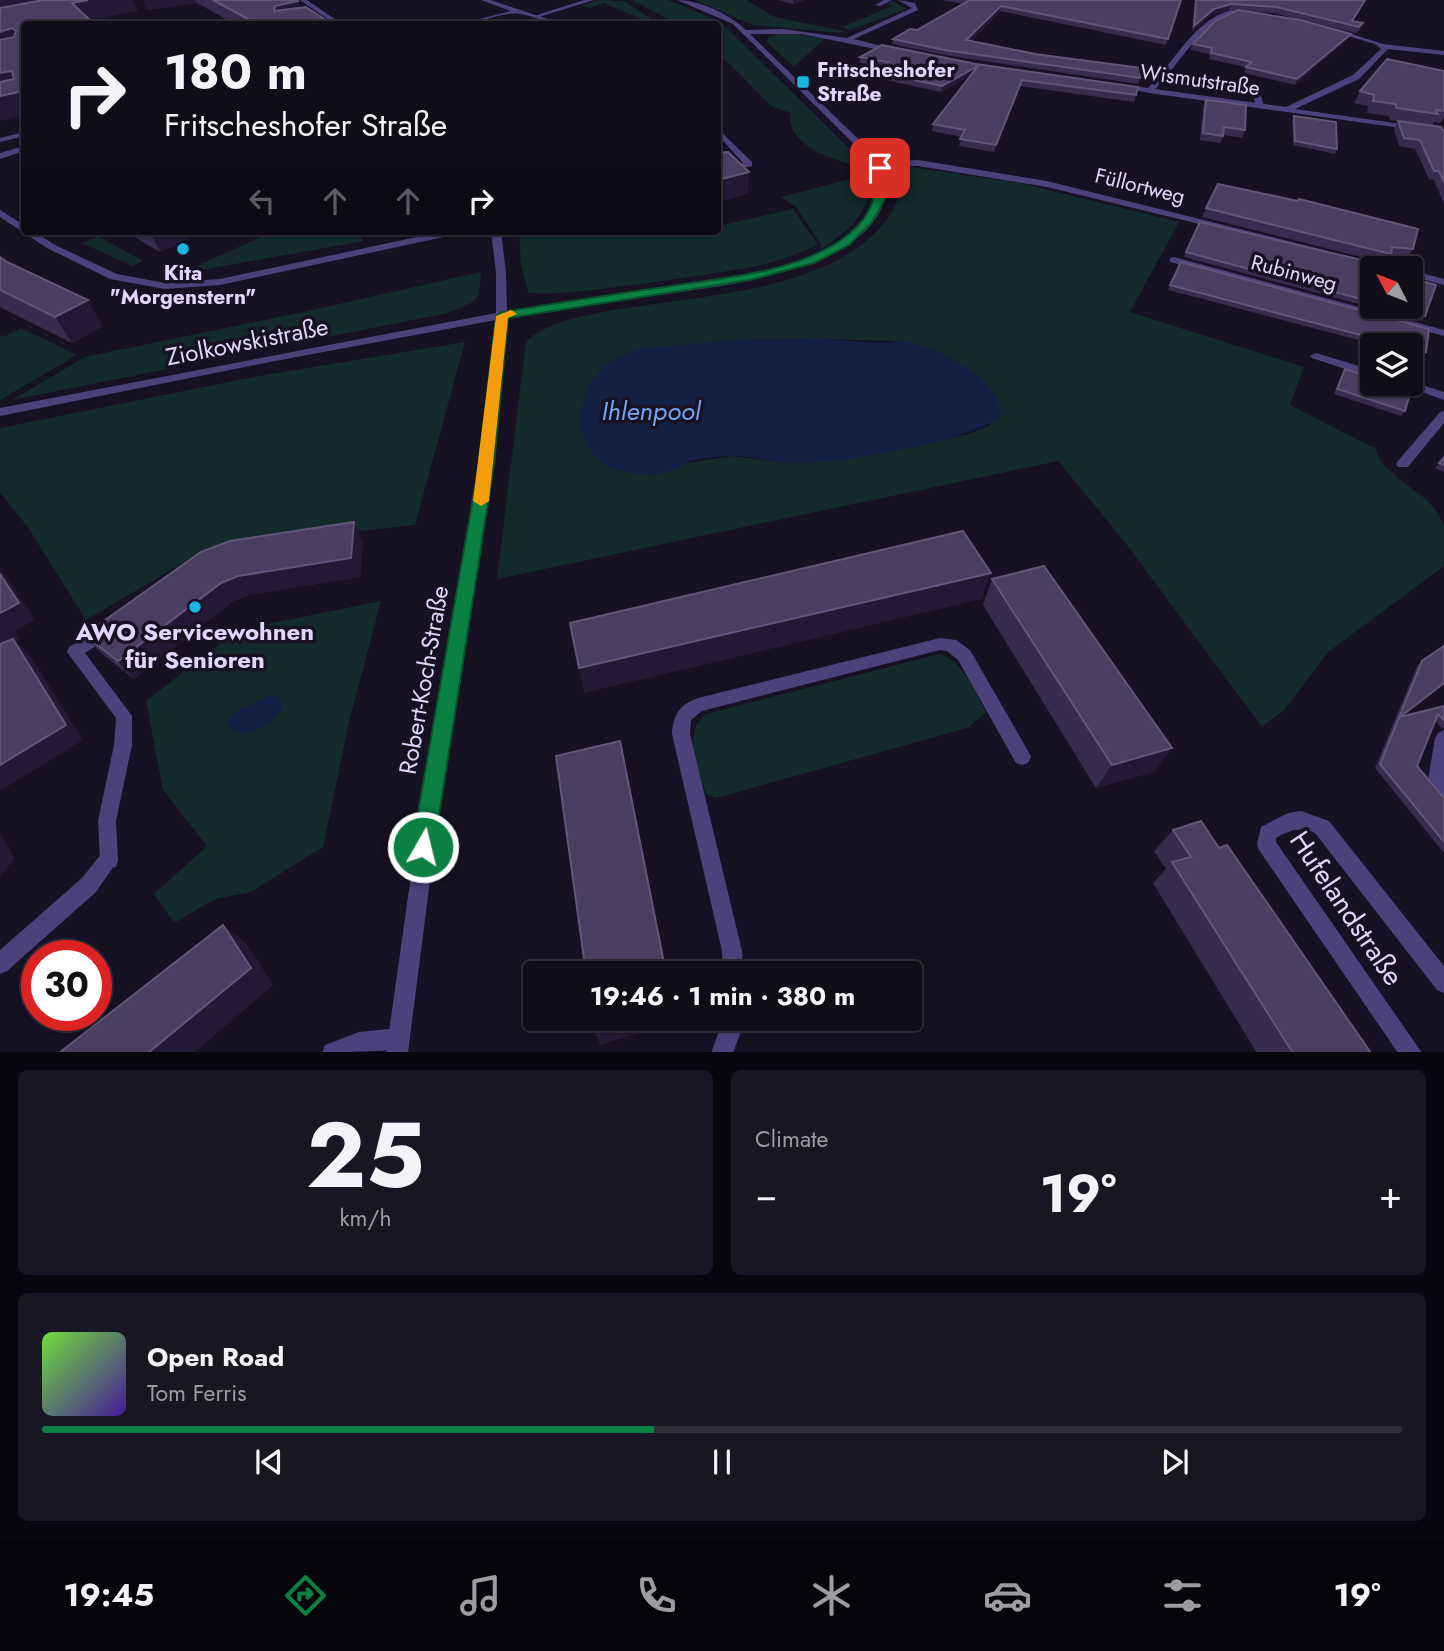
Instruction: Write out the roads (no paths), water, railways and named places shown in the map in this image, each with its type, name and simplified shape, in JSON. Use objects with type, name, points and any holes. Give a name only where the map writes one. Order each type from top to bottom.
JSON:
[{"type":"street","points":[[303,0],[335,21]]},
{"type":"street","points":[[484,0],[551,21]]},
{"type":"street","points":[[537,16],[591,0]]},
{"type":"street","points":[[502,316],[750,277],[810,260],[845,242],[869,220],[882,196],[883,175],[878,164],[745,32],[727,18],[680,0]]},
{"type":"street","points":[[878,5],[889,0]]},
{"type":"street","points":[[847,40],[916,9],[913,4],[901,0]]},
{"type":"street","points":[[476,21],[519,11]]},
{"type":"street","points":[[1149,91],[1196,38],[1223,14],[1230,12],[1291,20]]},
{"type":"street","points":[[313,18],[326,15]]},
{"type":"street","points":[[1325,28],[1383,46],[1444,53]]},
{"type":"street","points":[[745,32],[797,30],[906,53]]},
{"type":"street","points":[[1286,110],[1356,77],[1385,49],[1383,46]]},
{"type":"street","points":[[1162,79],[1178,78],[1250,93],[1258,98],[1260,106]]},
{"type":"street","name":"Wismutstraße","points":[[1107,85],[1444,132]]},
{"type":"street","points":[[721,134],[749,164],[721,170]]},
{"type":"street","points":[[0,140],[21,135]]},
{"type":"street","points":[[0,156],[21,150]]},
{"type":"street","name":"Füllortweg","points":[[878,164],[918,163],[1047,184],[1335,254]]},
{"type":"street","points":[[0,213],[21,227]]},
{"type":"street","points":[[34,235],[50,246],[114,276],[165,286],[220,282],[439,235]]},
{"type":"street","name":"Robert-Koch-Straße","points":[[398,1046],[407,956],[430,800],[488,451],[502,316],[501,254],[497,235]]},
{"type":"street","name":"Rubinweg","points":[[1174,261],[1444,332]]},
{"type":"street","points":[[1423,276],[1444,282]]},
{"type":"street","name":"Ziolkowskistraße","points":[[0,412],[502,316]]},
{"type":"street","points":[[1316,356],[1360,370]]},
{"type":"street","points":[[1423,389],[1444,396]]},
{"type":"street","points":[[1403,464],[1444,415]]},
{"type":"street","points":[[0,964],[89,885],[109,860],[107,821],[122,745],[124,716],[75,652],[123,620]]},
{"type":"street","points":[[732,961],[681,734],[681,720],[685,711],[698,705],[940,644],[950,645],[964,655],[1022,757]]},
{"type":"street","points":[[1442,783],[1444,738]]},
{"type":"street","name":"Hufelandstraße","points":[[1411,1052],[1266,844],[1268,833],[1285,820],[1311,821],[1322,827],[1444,983]]},
{"type":"street","points":[[722,1052],[731,1031]]},
{"type":"street","points":[[333,1052],[359,1043],[398,1046]]},
{"type":"water","name":"Ihlenpool","points":[[817,339],[880,343],[904,341],[933,350],[949,357],[980,378],[998,403],[1000,417],[961,435],[869,456],[812,463],[777,462],[738,456],[714,457],[693,460],[659,474],[623,472],[608,466],[587,446],[582,432],[581,415],[585,396],[599,372],[621,356],[638,349],[732,340]]},
{"type":"water","points":[[270,696],[280,697],[282,710],[262,727],[246,733],[238,732],[226,721],[238,710]]},
{"type":"place","name":"Fritscheshofer Straße","points":[[803,82]]},
{"type":"place","name":"Kita \"Morgenstern\"","points":[[183,249]]},
{"type":"place","name":"AWO Servicewohnen für Senioren","points":[[195,607]]}]
